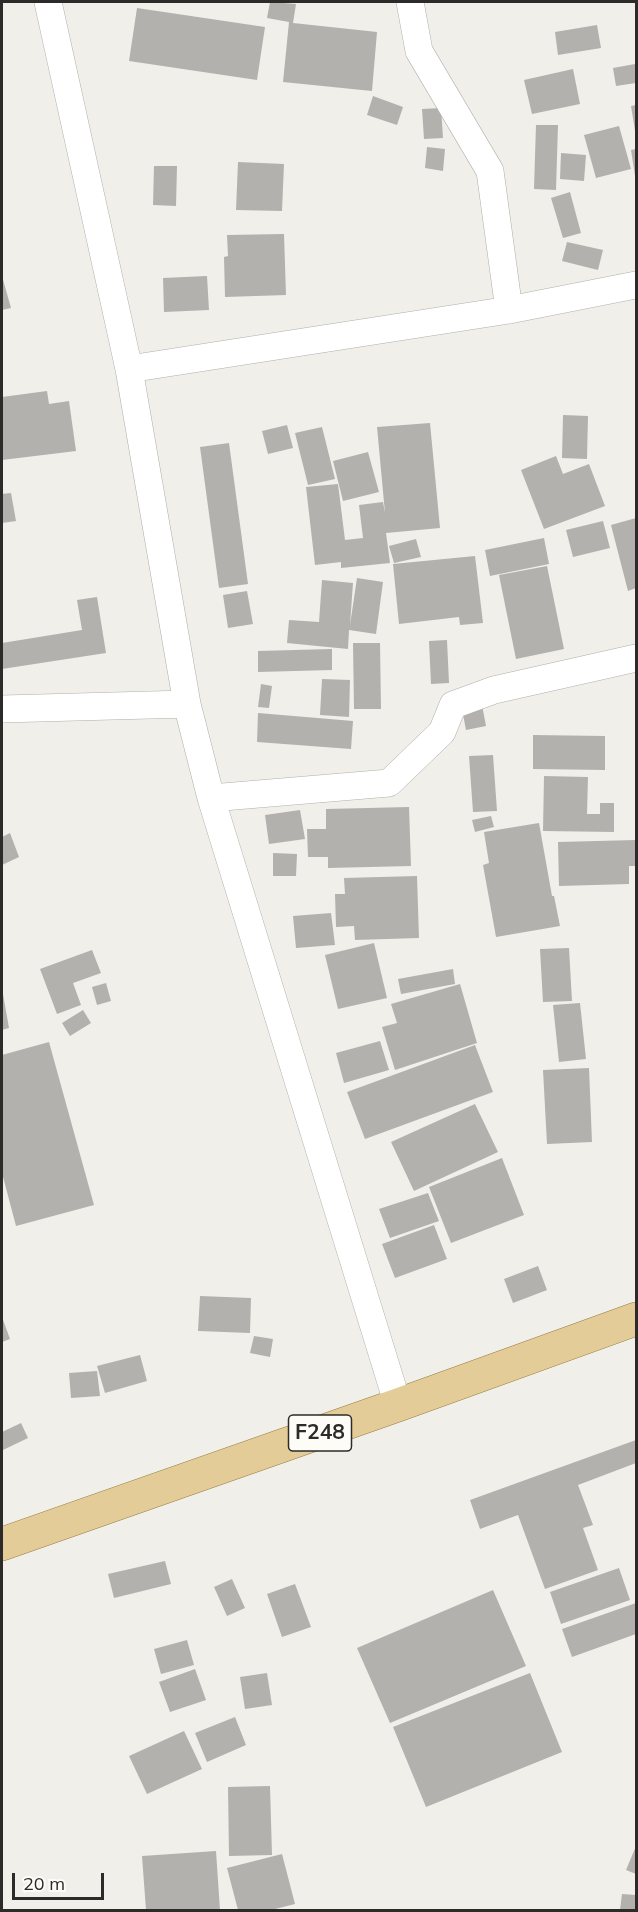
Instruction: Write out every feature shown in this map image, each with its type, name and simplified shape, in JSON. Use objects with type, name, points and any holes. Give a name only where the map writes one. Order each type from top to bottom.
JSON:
[{"type":"main road","name":"F248","points":[[2,1544],[398,1406],[636,1319]]},
{"type":"street","points":[[48,2],[129,369],[187,704],[211,798],[398,1406]]},
{"type":"street","points":[[410,2],[419,51],[490,171],[509,310]]},
{"type":"street","points":[[419,51],[428,2]]},
{"type":"street","points":[[129,369],[509,310],[636,285]]},
{"type":"street","points":[[211,798],[389,783],[442,732],[453,705],[494,690],[636,658]]},
{"type":"street","points":[[2,709],[187,704]]},
{"type":"building","points":[[270,2],[296,4],[293,23],[377,32],[372,91],[283,82],[289,22],[267,18]]},
{"type":"building","points":[[137,8],[265,27],[257,80],[129,61]]},
{"type":"building","points":[[597,25],[601,48],[558,55],[555,32]]},
{"type":"building","points":[[635,64],[636,83],[616,86],[613,68]]},
{"type":"building","points":[[573,69],[580,104],[532,114],[524,80]]},
{"type":"building","points":[[373,96],[403,107],[397,125],[367,115]]},
{"type":"building","points":[[636,105],[636,131],[635,131],[631,106]]},
{"type":"building","points":[[441,108],[443,138],[424,139],[422,109]]},
{"type":"building","points":[[536,125],[558,125],[556,190],[534,189]]},
{"type":"building","points":[[619,126],[631,169],[596,178],[584,135]]},
{"type":"building","points":[[427,147],[445,149],[443,171],[425,168]]},
{"type":"building","points":[[636,149],[636,176],[635,176],[631,150]]},
{"type":"building","points":[[561,153],[586,155],[584,181],[560,179]]},
{"type":"building","points":[[238,162],[284,164],[282,211],[236,210]]},
{"type":"building","points":[[154,166],[177,166],[176,206],[153,205]]},
{"type":"building","points":[[570,192],[581,233],[563,238],[551,198]]},
{"type":"building","points":[[284,234],[286,295],[225,297],[224,257],[228,256],[227,235]]},
{"type":"building","points":[[567,242],[603,250],[598,270],[562,261]]},
{"type":"building","points":[[2,276],[11,308],[2,310]]},
{"type":"building","points":[[207,276],[209,310],[164,312],[163,278]]},
{"type":"building","points":[[47,391],[49,404],[69,401],[76,451],[2,460],[2,397]]},
{"type":"building","points":[[563,415],[588,416],[587,459],[562,458]]},
{"type":"building","points":[[430,423],[440,528],[386,533],[390,563],[341,568],[341,562],[315,565],[306,487],[338,484],[345,540],[363,538],[359,505],[383,502],[385,513],[377,427]]},
{"type":"building","points":[[287,425],[293,448],[268,454],[262,431]]},
{"type":"building","points":[[322,427],[335,479],[308,485],[295,433]]},
{"type":"building","points":[[229,443],[248,584],[219,588],[200,447]]},
{"type":"building","points":[[368,452],[379,492],[343,501],[333,461]]},
{"type":"building","points":[[556,456],[563,474],[589,464],[605,506],[544,529],[521,470]]},
{"type":"building","points":[[11,493],[16,521],[2,523],[2,494]]},
{"type":"building","points":[[636,518],[636,588],[628,591],[611,525]]},
{"type":"building","points":[[603,521],[610,548],[573,557],[566,530]]},
{"type":"building","points":[[544,538],[549,564],[490,576],[485,550]]},
{"type":"building","points":[[416,539],[421,557],[394,563],[389,546]]},
{"type":"building","points":[[475,556],[483,623],[460,625],[459,617],[399,624],[393,564]]},
{"type":"building","points":[[547,566],[564,649],[516,659],[499,575]]},
{"type":"building","points":[[357,578],[383,582],[376,634],[349,630],[348,649],[287,643],[289,620],[319,622],[322,580],[353,583],[350,625]]},
{"type":"building","points":[[247,591],[253,624],[228,628],[223,595]]},
{"type":"building","points":[[97,597],[106,653],[2,669],[2,643],[82,630],[77,600]]},
{"type":"building","points":[[447,640],[449,683],[431,684],[429,641]]},
{"type":"building","points":[[353,643],[380,643],[381,709],[354,709]]},
{"type":"building","points":[[332,649],[332,670],[258,672],[258,651]]},
{"type":"building","points":[[322,679],[350,680],[349,717],[320,715]]},
{"type":"building","points":[[261,684],[272,686],[269,708],[258,707]]},
{"type":"building","points":[[482,705],[486,726],[466,730],[462,709]]},
{"type":"building","points":[[258,713],[353,721],[351,749],[257,742]]},
{"type":"building","points":[[533,735],[605,736],[605,770],[533,769]]},
{"type":"building","points":[[493,755],[497,811],[473,812],[469,756]]},
{"type":"building","points":[[544,776],[588,777],[587,814],[600,814],[600,803],[614,803],[614,832],[543,831]]},
{"type":"building","points":[[409,807],[411,866],[328,868],[328,857],[308,857],[307,829],[326,829],[326,809]]},
{"type":"building","points":[[300,810],[305,839],[269,844],[265,815]]},
{"type":"building","points":[[491,816],[494,827],[475,832],[472,820]]},
{"type":"building","points":[[539,823],[552,896],[554,896],[560,926],[496,937],[483,865],[489,863],[484,832]]},
{"type":"building","points":[[10,833],[19,857],[2,865],[2,837]]},
{"type":"building","points":[[636,840],[636,866],[629,866],[629,884],[559,886],[558,842]]},
{"type":"building","points":[[273,853],[297,854],[296,876],[273,876]]},
{"type":"building","points":[[417,876],[419,938],[355,940],[354,926],[336,927],[335,894],[345,894],[344,878]]},
{"type":"building","points":[[331,913],[335,945],[296,948],[293,916]]},
{"type":"building","points":[[374,943],[387,998],[338,1009],[325,955]]},
{"type":"building","points":[[569,948],[572,1001],[543,1002],[540,949]]},
{"type":"building","points":[[92,950],[101,973],[73,983],[81,1005],[57,1014],[40,969]]},
{"type":"building","points":[[453,969],[455,984],[401,994],[398,979]]},
{"type":"building","points":[[106,983],[111,1001],[97,1005],[92,987]]},
{"type":"building","points":[[460,984],[477,1043],[395,1070],[382,1027],[397,1023],[391,1004]]},
{"type":"building","points":[[2,995],[9,1028],[2,1030]]},
{"type":"building","points":[[580,1003],[586,1059],[559,1062],[553,1005]]},
{"type":"building","points":[[83,1010],[91,1023],[70,1036],[62,1023]]},
{"type":"building","points":[[380,1041],[389,1070],[344,1083],[336,1053]]},
{"type":"building","points":[[49,1042],[94,1205],[16,1226],[2,1173],[2,1055]]},
{"type":"building","points":[[475,1045],[493,1092],[365,1139],[347,1092]]},
{"type":"building","points":[[589,1068],[592,1142],[547,1144],[543,1070]]},
{"type":"building","points":[[475,1104],[498,1152],[414,1191],[391,1142]]},
{"type":"building","points":[[502,1158],[524,1215],[451,1243],[429,1187]]},
{"type":"building","points":[[428,1193],[439,1221],[390,1238],[379,1209]]},
{"type":"building","points":[[434,1225],[447,1259],[395,1278],[382,1244]]},
{"type":"building","points":[[538,1266],[547,1290],[513,1303],[504,1279]]},
{"type":"building","points":[[200,1296],[251,1298],[250,1333],[198,1331]]},
{"type":"building","points":[[2,1317],[10,1339],[2,1342]]},
{"type":"building","points":[[254,1336],[273,1339],[270,1357],[250,1353]]},
{"type":"building","points":[[140,1355],[147,1381],[105,1393],[97,1366]]},
{"type":"building","points":[[97,1371],[100,1396],[71,1398],[69,1373]]},
{"type":"building","points":[[21,1423],[28,1438],[3,1450],[2,1432]]},
{"type":"building","points":[[636,1440],[636,1463],[578,1485],[593,1525],[583,1528],[598,1570],[545,1589],[518,1515],[480,1529],[470,1500]]},
{"type":"building","points":[[165,1561],[171,1584],[114,1598],[108,1574]]},
{"type":"building","points":[[619,1568],[630,1600],[561,1624],[550,1592]]},
{"type":"building","points":[[232,1579],[245,1608],[227,1616],[214,1587]]},
{"type":"building","points":[[295,1584],[311,1627],[282,1637],[267,1594]]},
{"type":"building","points":[[493,1590],[526,1666],[390,1723],[357,1648]]},
{"type":"building","points":[[636,1603],[636,1634],[572,1657],[562,1629]]},
{"type":"building","points":[[187,1640],[194,1665],[161,1674],[154,1649]]},
{"type":"building","points":[[195,1669],[206,1700],[170,1712],[159,1682]]},
{"type":"building","points":[[267,1673],[272,1705],[245,1709],[240,1677]]},
{"type":"building","points":[[530,1673],[562,1752],[426,1807],[393,1727]]},
{"type":"building","points":[[235,1717],[246,1745],[207,1762],[195,1733]]},
{"type":"building","points":[[184,1731],[202,1769],[147,1794],[129,1756]]},
{"type":"building","points":[[270,1786],[272,1855],[229,1856],[228,1787]]},
{"type":"building","points":[[636,1846],[636,1874],[626,1870]]},
{"type":"building","points":[[216,1851],[220,1910],[146,1910],[142,1856]]},
{"type":"building","points":[[282,1854],[295,1904],[271,1910],[238,1910],[227,1868]]},
{"type":"building","points":[[622,1894],[636,1895],[636,1910],[620,1910]]}]
